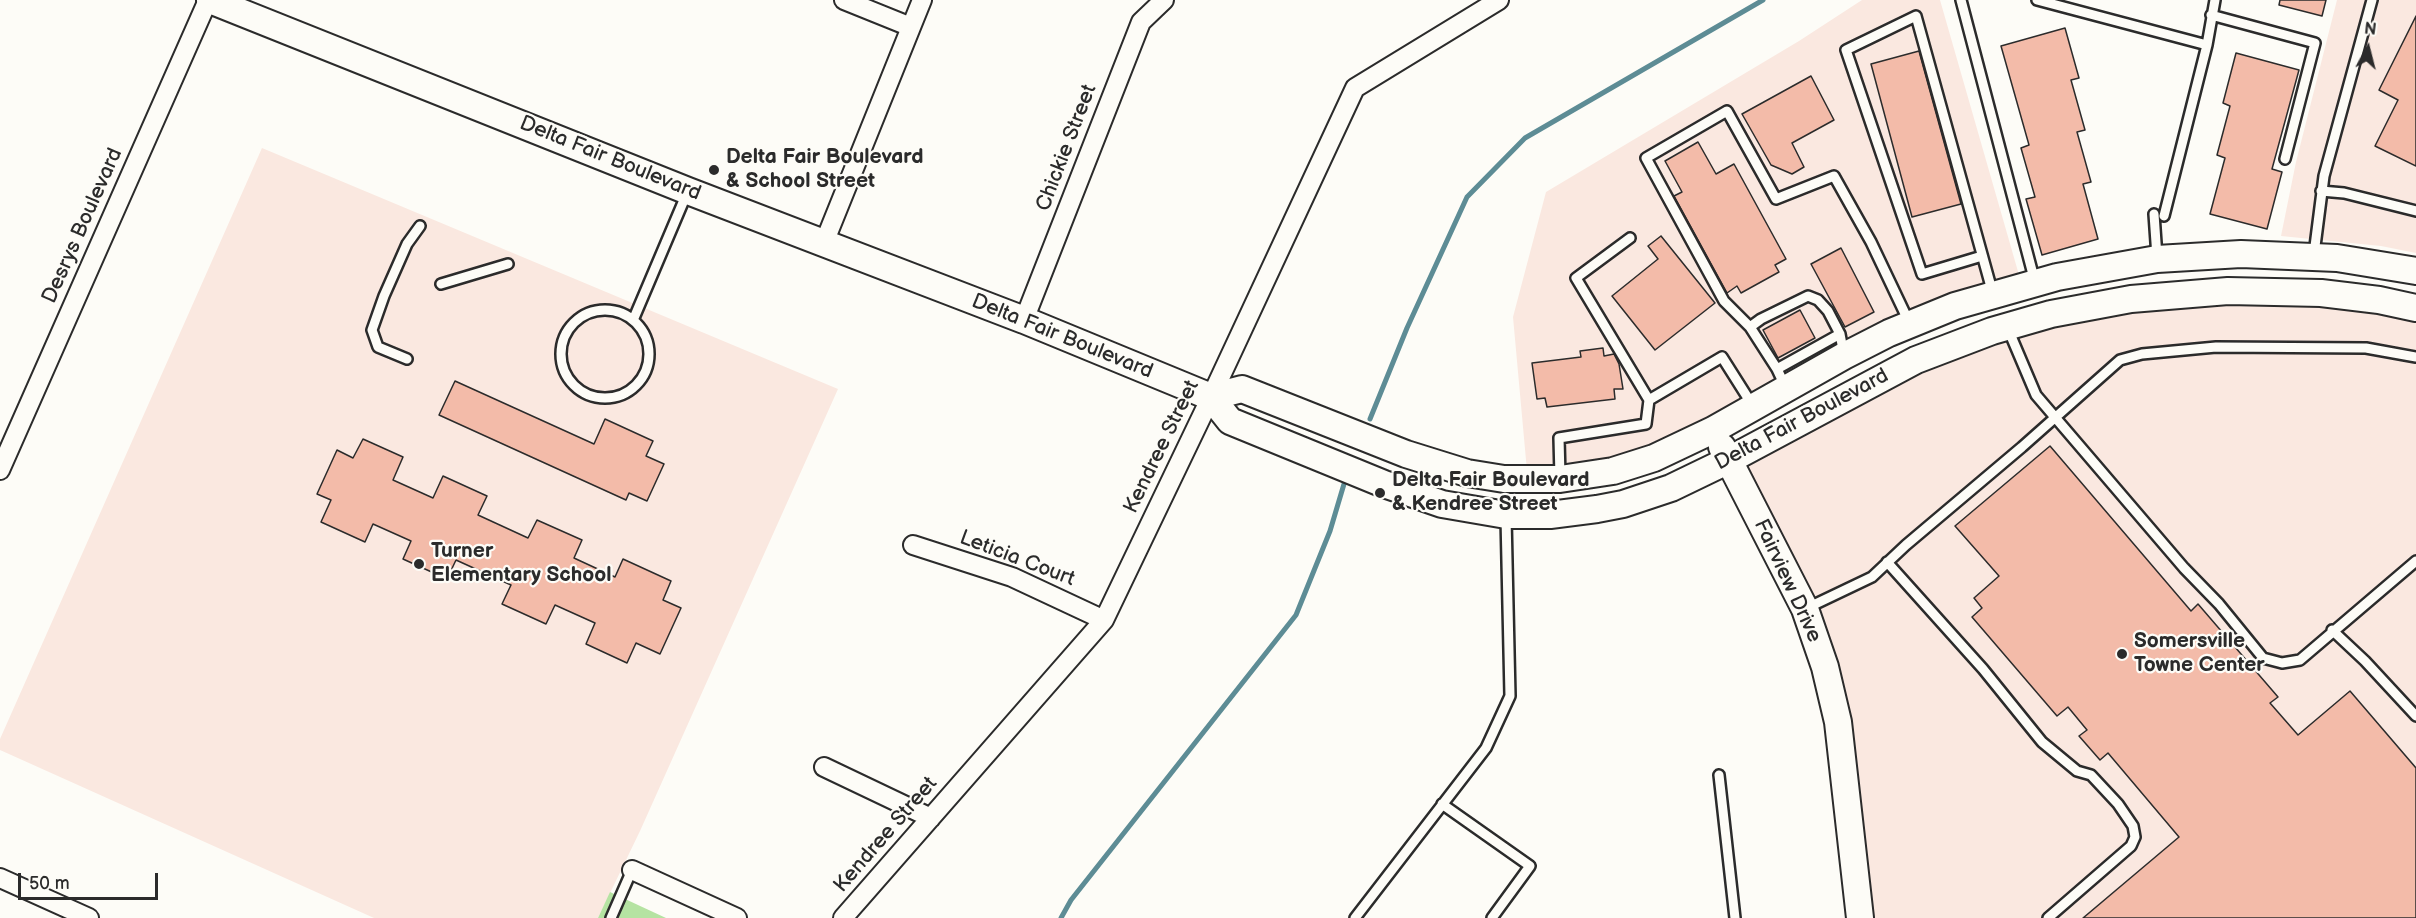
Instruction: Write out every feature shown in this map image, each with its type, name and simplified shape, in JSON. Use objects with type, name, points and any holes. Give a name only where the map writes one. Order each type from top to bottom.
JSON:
[{"type":"main road","name":"Delta Fair Boulevard","points":[[209,0],[688,191],[1024,320],[1211,397],[1230,421],[1386,485],[1442,504],[1506,515],[1550,515],[1623,504],[1671,488],[1729,460],[1899,368],[1940,350],[2007,327],[2105,303],[2160,295],[2228,291],[2321,293],[2379,300],[2416,308]]},
{"type":"main road","name":"Delta Fair Boulevard","points":[[1211,397],[1242,389],[1406,454],[1456,470],[1504,479],[1560,479],[1613,471],[1635,465],[1713,430],[1753,407],[1781,379],[1842,345],[2035,282],[2081,271],[2157,259],[2241,254],[2314,256],[2416,271]]},
{"type":"main road","name":"Fairview Drive","points":[[1713,430],[1805,609],[1825,667],[1838,722],[1860,918]]},
{"type":"street","name":"Desrys Boulevard","points":[[0,470],[209,0]]},
{"type":"street","points":[[844,0],[911,27]]},
{"type":"street","points":[[825,243],[922,0]]},
{"type":"street","name":"Chickie Street","points":[[1024,320],[1141,22],[1164,0]]},
{"type":"street","name":"Kendree Street","points":[[843,918],[1104,620],[1355,88],[1499,0]]},
{"type":"street","name":"Leticia Court","points":[[913,545],[1012,577],[1104,620]]},
{"type":"street","points":[[824,767],[931,818]]},
{"type":"street","points":[[632,870],[737,918]]},
{"type":"street","points":[[0,878],[89,918]]},
{"type":"lane","points":[[1961,0],[2035,282]]},
{"type":"lane","points":[[2037,0],[2207,45]]},
{"type":"lane","points":[[2157,259],[2159,215],[2207,45],[2215,0]]},
{"type":"lane","points":[[2314,256],[2321,191],[2372,0]]},
{"type":"lane","points":[[2211,15],[2315,43],[2285,159]]},
{"type":"lane","points":[[1982,256],[1922,274],[1846,50],[1916,16],[1993,294]]},
{"type":"lane","points":[[1781,379],[1750,327],[1724,301],[1646,158],[1727,111],[1776,199],[1834,176],[1870,242],[1910,324]]},
{"type":"lane","points":[[634,318],[688,191]]},
{"type":"lane","points":[[2321,191],[2344,193],[2416,211]]},
{"type":"lane","points":[[407,359],[378,347],[372,330],[406,244],[420,226]]},
{"type":"lane","points":[[1560,479],[1559,438],[1646,424],[1649,400],[1576,278],[1630,238]]},
{"type":"lane","points":[[441,284],[508,264]]},
{"type":"lane","points":[[1750,327],[1761,319],[1808,296],[1818,300],[1823,306],[1842,345]]},
{"type":"lane","points":[[607,308],[634,318],[650,342],[649,370],[631,392],[604,400],[577,390],[561,367],[562,338],[580,316],[607,308]]},
{"type":"lane","points":[[2007,327],[2036,395],[2184,568],[2219,604],[2263,658],[2282,663],[2300,660],[2332,630],[2416,561]]},
{"type":"lane","points":[[1805,609],[1872,576],[2120,360],[2142,354],[2216,347],[2293,346],[2366,348],[2416,357]]},
{"type":"lane","points":[[1649,400],[1722,357],[1753,407]]},
{"type":"lane","points":[[1355,918],[1486,748],[1510,696],[1506,515]]},
{"type":"lane","points":[[1887,562],[1983,669],[2042,742],[2077,771],[2091,775],[2118,804],[2133,826],[2135,837],[2131,846],[2048,918]]},
{"type":"lane","points":[[2332,630],[2365,661],[2416,716]]},
{"type":"lane","points":[[1719,775],[1735,918]]},
{"type":"lane","points":[[1442,804],[1530,866],[1492,918]]},
{"type":"lane","points":[[611,918],[632,870]]},
{"type":"shaded area","points":[[1862,0],[1940,0],[2021,282],[1625,461],[1527,471],[1513,317],[1546,192],[1799,41]]},
{"type":"shaded area","points":[[2337,0],[2416,0],[2416,253],[2381,246],[2281,236],[2296,162]]},
{"type":"shaded area","name":"Turner Elementary School","points":[[262,148],[838,389],[640,831],[598,918],[374,918],[0,750],[0,739]]},
{"type":"shaded area","points":[[2131,299],[2416,308],[2416,918],[1860,918],[1832,693],[1729,460],[1865,385]]},
{"type":"green space","points":[[610,892],[666,918],[598,918]]},
{"type":"building","points":[[2280,0],[2326,0],[2322,16],[2279,5]]},
{"type":"building","points":[[2416,16],[2416,166],[2375,146],[2398,100],[2379,90]]},
{"type":"building","points":[[2065,28],[2079,78],[2071,80],[2085,130],[2077,132],[2091,182],[2083,184],[2098,239],[2042,255],[2026,199],[2035,197],[2021,148],[2029,145],[2001,46]]},
{"type":"building","points":[[1919,51],[1961,204],[1912,217],[1871,64]]},
{"type":"building","points":[[2236,53],[2299,70],[2272,169],[2282,172],[2267,229],[2210,214],[2225,158],[2217,155],[2230,106],[2223,103]]},
{"type":"building","points":[[1811,76],[1834,120],[1792,143],[1804,167],[1792,174],[1771,165],[1742,114]]},
{"type":"building","points":[[1698,142],[1716,174],[1734,164],[1786,259],[1775,265],[1779,272],[1741,293],[1737,286],[1727,293],[1674,196],[1682,192],[1665,161]]},
{"type":"building","points":[[1661,236],[1715,303],[1655,350],[1612,296],[1658,259],[1648,246]]},
{"type":"building","points":[[1841,248],[1874,312],[1845,327],[1811,264]]},
{"type":"building","points":[[1800,310],[1815,338],[1778,358],[1763,330]]},
{"type":"building","points":[[1603,348],[1604,356],[1614,354],[1619,364],[1623,389],[1614,389],[1615,399],[1547,407],[1545,398],[1537,399],[1532,363],[1581,357],[1580,351]]},
{"type":"building","points":[[455,381],[594,444],[605,419],[653,441],[646,456],[664,464],[647,501],[629,493],[626,500],[439,415]]},
{"type":"building","points":[[363,439],[403,457],[393,480],[433,498],[443,476],[487,496],[478,515],[528,538],[537,520],[582,540],[574,558],[615,577],[623,559],[671,581],[663,600],[681,608],[660,654],[636,643],[627,663],[586,644],[595,623],[555,605],[546,624],[502,604],[511,585],[456,560],[447,579],[403,559],[411,541],[373,524],[365,542],[321,522],[331,500],[317,494],[337,450],[353,458]]},
{"type":"building","name":"Somersville Towne Center","points":[[2050,446],[2191,611],[2198,604],[2278,697],[2270,703],[2298,735],[2350,691],[2416,768],[2416,918],[2083,918],[2179,837],[2108,753],[2100,760],[2079,736],[2087,730],[2068,707],[2057,716],[1972,617],[1982,608],[1974,598],[1999,576],[1955,526]]},
{"type":"waterway","points":[[1370,419],[1407,328],[1467,197],[1525,138],[1763,0]]},
{"type":"waterway","points":[[1061,918],[1071,900],[1296,615],[1330,531],[1344,484]]},
{"type":"place","name":"Delta Fair Boulevard & School Street","points":[[714,170]]},
{"type":"place","name":"Delta Fair Boulevard & Kendree Street","points":[[1380,493]]},
{"type":"place","name":"Turner Elementary School","points":[[419,564]]},
{"type":"place","name":"Somersville Towne Center","points":[[2122,654]]}]
